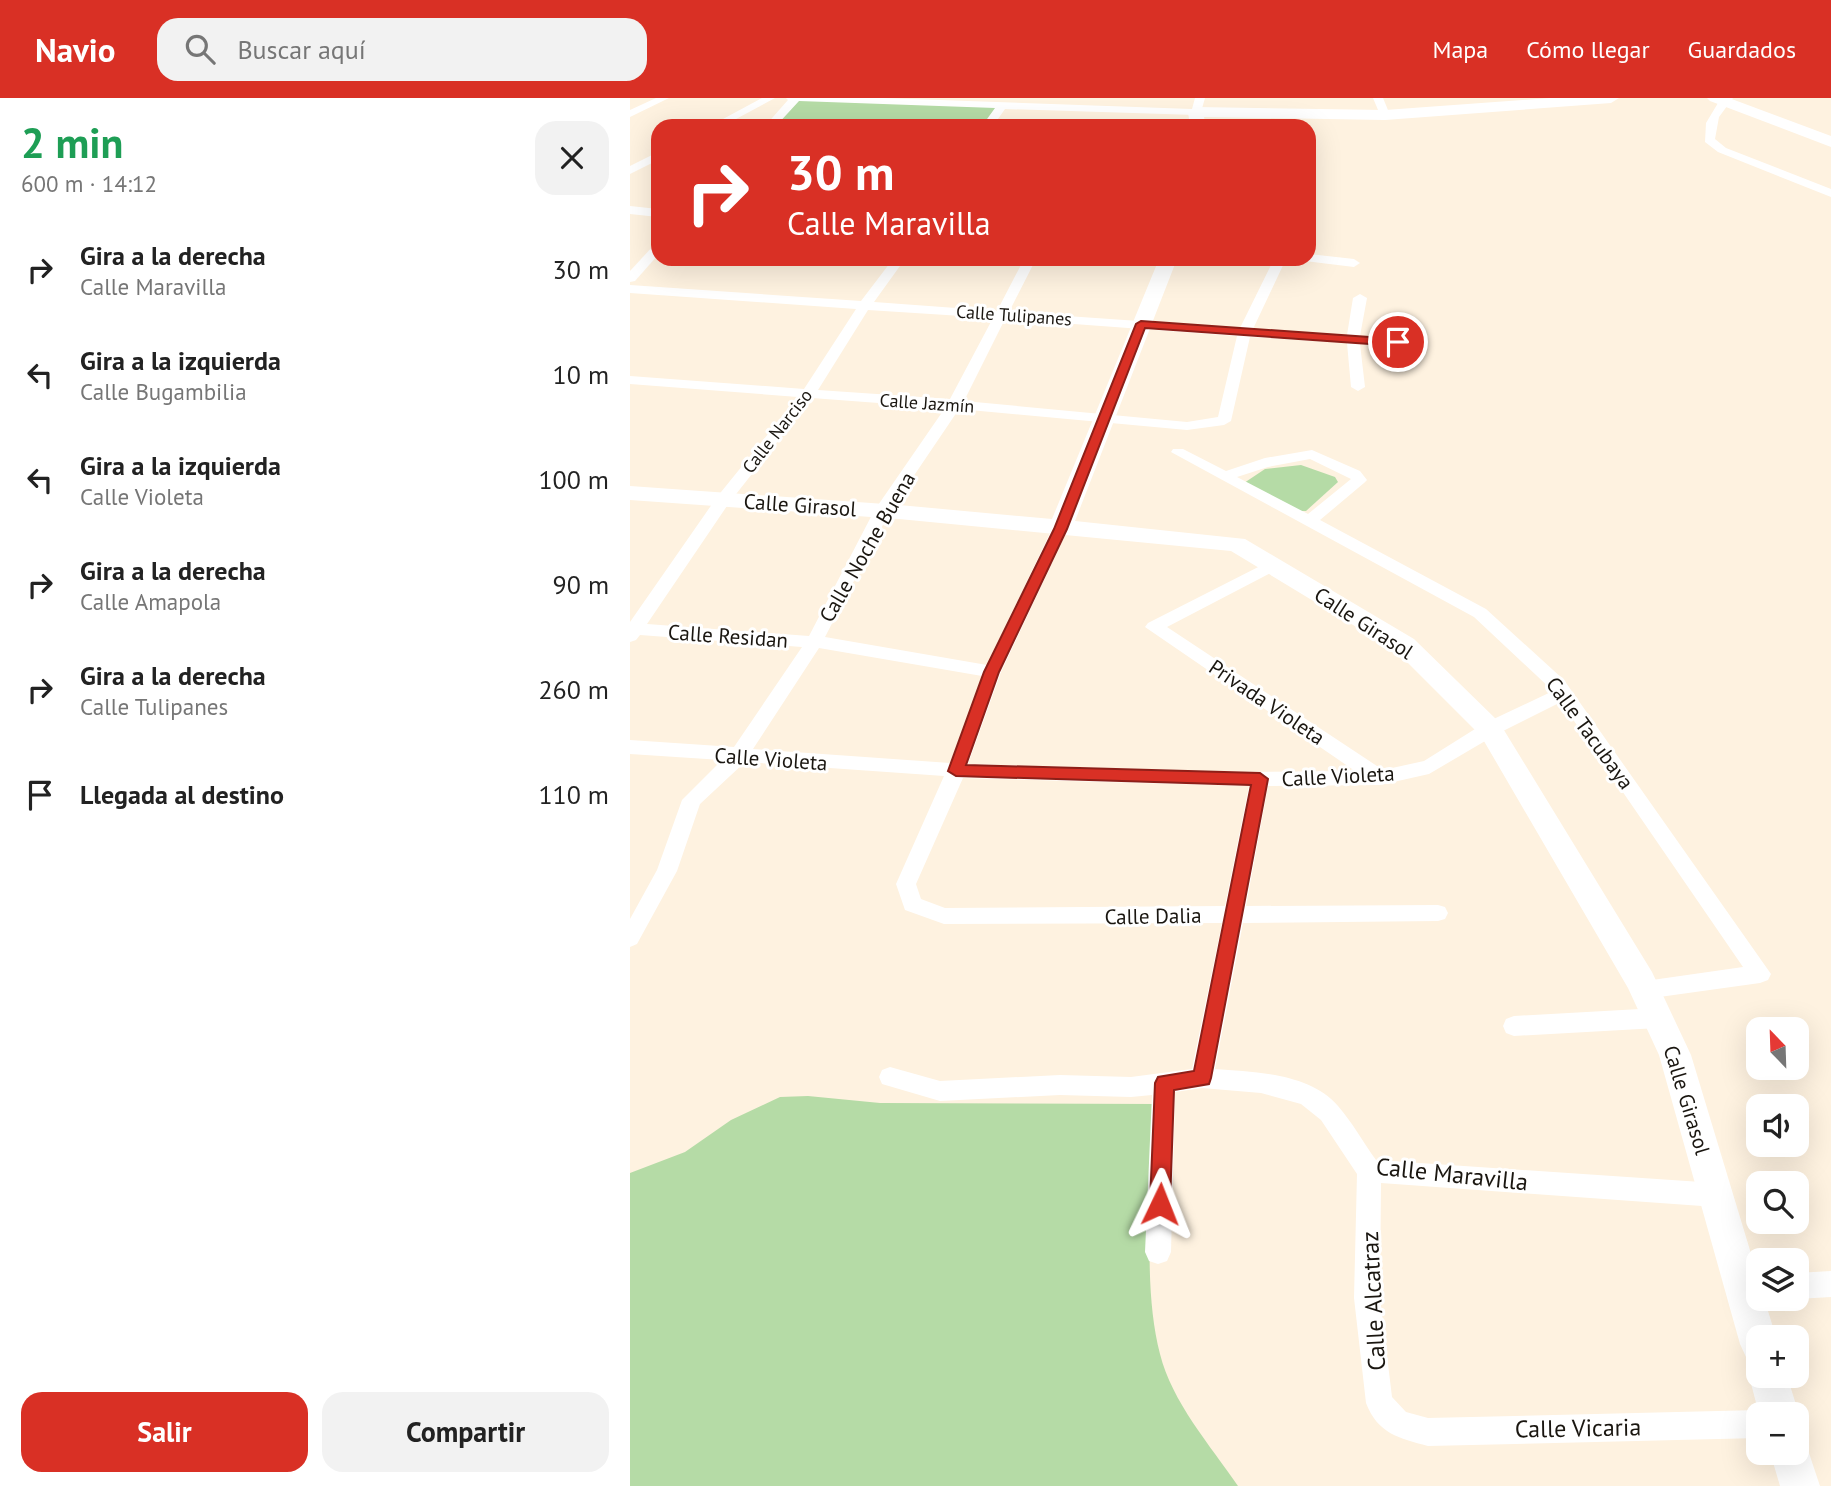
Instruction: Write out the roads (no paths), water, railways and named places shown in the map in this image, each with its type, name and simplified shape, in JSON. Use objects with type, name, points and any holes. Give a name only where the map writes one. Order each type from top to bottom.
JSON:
[{"type":"street","points":[[630,114],[664,98]]},
{"type":"street","points":[[729,119],[770,98]]},
{"type":"street","points":[[776,119],[793,98],[1002,106],[1035,103],[1106,114],[1198,112],[1385,115],[1611,98]]},
{"type":"street","points":[[1378,98],[1385,115]]},
{"type":"street","points":[[1740,98],[1831,132]]},
{"type":"street","points":[[1831,142],[1722,99],[1708,132],[1709,141],[1723,150],[1831,193]]},
{"type":"street","points":[[992,119],[1002,106]]},
{"type":"street","points":[[634,165],[651,158]]},
{"type":"street","points":[[630,210],[651,212]]},
{"type":"street","points":[[630,278],[651,256]]},
{"type":"street","points":[[1316,259],[1354,263]]},
{"type":"street","name":"Calle Narciso","points":[[632,631],[723,500],[807,395],[894,266]]},
{"type":"street","name":"Calle Noche Buena","points":[[630,938],[667,871],[692,800],[738,757],[814,642],[883,511],[955,404],[1026,266]]},
{"type":"street","points":[[956,771],[992,672],[1060,529],[1165,266]]},
{"type":"street","points":[[1245,331],[1277,266]]},
{"type":"street","name":"Calle Tulipanes","points":[[630,289],[1398,342]]},
{"type":"street","points":[[1358,387],[1353,339],[1360,298]]},
{"type":"street","name":"Calle Jazmín","points":[[630,380],[955,404],[1187,426],[1224,421],[1245,331]]},
{"type":"street","name":"Calle Tacubaya","points":[[1178,452],[1480,613],[1558,684],[1760,974],[1645,990]]},
{"type":"street","points":[[1225,476],[1265,463],[1312,454],[1355,474],[1359,480],[1310,520]]},
{"type":"street","name":"Calle Girasol","points":[[630,493],[883,511],[1237,544],[1405,645],[1490,729],[1645,990],[1675,1055],[1716,1195],[1746,1276]]},
{"type":"street","name":"Privada Violeta","points":[[1272,565],[1154,627],[1380,778]]},
{"type":"street","name":"Calle Residan","points":[[632,631],[814,642],[992,672]]},
{"type":"street","name":"Calle Violeta","points":[[630,747],[956,771],[1260,779],[1380,778],[1429,767],[1490,729],[1564,693]]},
{"type":"street","name":"Calle Dalia","points":[[956,771],[906,884],[912,904],[944,916],[1438,913]]},
{"type":"street","points":[[1202,1078],[1260,779]]},
{"type":"street","points":[[1514,1026],[1658,1018]]},
{"type":"street","name":"Calle Maravilla","points":[[890,1077],[940,1091],[1060,1085],[1131,1087],[1202,1078],[1261,1083],[1307,1095],[1329,1112],[1369,1171],[1716,1195]]},
{"type":"street","points":[[1158,1252],[1164,1083]]},
{"type":"street","name":"Calle Alcatraz","points":[[1369,1171],[1367,1298],[1379,1403],[1398,1424]]},
{"type":"street","points":[[1809,1285],[1831,1284]]},
{"type":"street","name":"Calle Vicaria","points":[[1398,1424],[1428,1432],[1746,1424]]},
{"type":"street","points":[[1794,1465],[1800,1486]]}]
